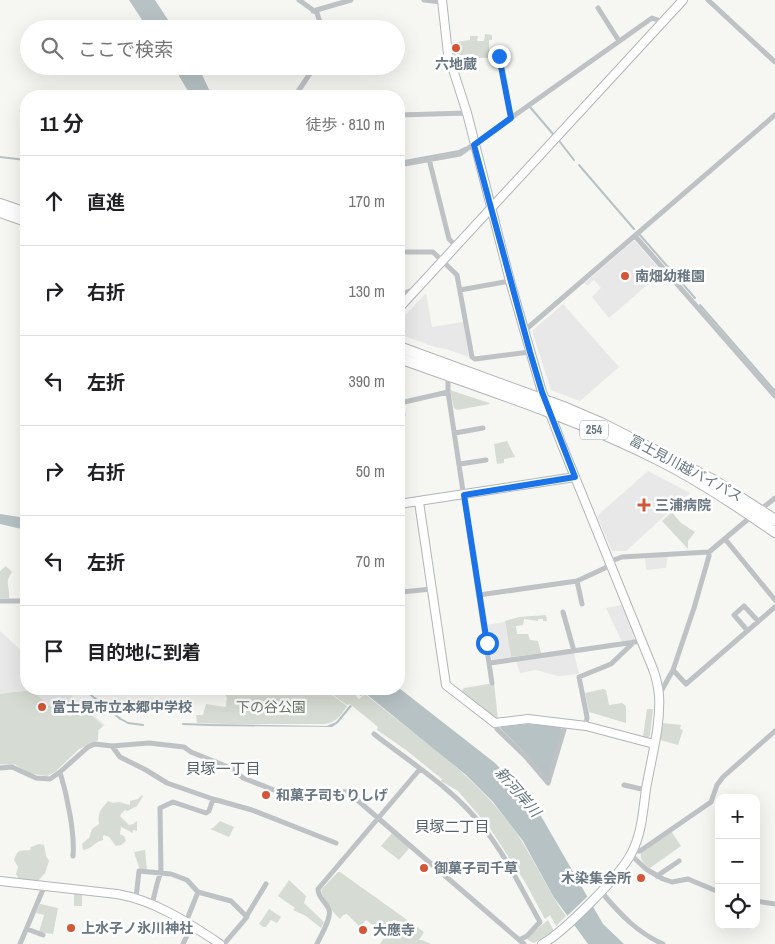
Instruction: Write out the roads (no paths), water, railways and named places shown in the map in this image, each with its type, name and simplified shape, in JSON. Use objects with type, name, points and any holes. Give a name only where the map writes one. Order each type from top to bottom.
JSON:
[{"type":"highway","points":[[0,204],[20,211]]},
{"type":"highway","points":[[0,212],[20,219]]},
{"type":"highway","name":"富士見川越バイパス","points":[[405,349],[589,418],[656,450],[724,486],[775,520]]},
{"type":"highway","name":"富士見川越バイパス","points":[[405,360],[550,412],[660,460],[718,493],[775,532]]},
{"type":"street","points":[[299,0],[317,12],[319,20]]},
{"type":"street","points":[[313,11],[351,0]]},
{"type":"street","points":[[424,0],[442,1],[448,54],[466,113],[530,352],[550,412],[611,563],[638,641],[656,677],[659,695],[654,744],[639,833],[632,853],[601,894],[561,930],[542,944]]},
{"type":"street","points":[[405,301],[683,0]]},
{"type":"street","points":[[708,0],[775,62]]},
{"type":"street","points":[[598,8],[619,41]]},
{"type":"street","points":[[405,164],[460,154],[652,18],[663,22]]},
{"type":"street","points":[[499,56],[511,118]]},
{"type":"street","points":[[299,90],[309,75]]},
{"type":"street","points":[[405,115],[466,113]]},
{"type":"street","points":[[524,332],[775,115]]},
{"type":"street","points":[[429,159],[449,240],[456,246]]},
{"type":"street","points":[[635,236],[775,396]]},
{"type":"street","points":[[405,252],[430,251],[443,260],[457,275],[472,358],[475,360],[530,352]]},
{"type":"street","points":[[460,290],[510,281]]},
{"type":"street","points":[[405,293],[417,288]]},
{"type":"street","points":[[448,375],[448,392],[492,683]]},
{"type":"street","points":[[405,402],[448,392]]},
{"type":"street","points":[[455,433],[483,428]]},
{"type":"street","points":[[460,464],[486,460]]},
{"type":"street","points":[[405,503],[575,477]]},
{"type":"street","points":[[479,595],[577,580],[605,568],[622,557],[709,552],[775,498]]},
{"type":"street","points":[[419,502],[446,685],[496,724],[497,729],[526,757],[548,783],[566,723]]},
{"type":"street","points":[[725,539],[775,600]]},
{"type":"street","points":[[659,695],[673,670],[694,608],[709,552]]},
{"type":"street","points":[[577,580],[582,604]]},
{"type":"street","points":[[405,592],[431,588]]},
{"type":"street","points":[[0,601],[20,602]]},
{"type":"street","points":[[748,630],[734,615],[744,606],[758,621]]},
{"type":"street","points":[[673,670],[686,684],[775,607]]},
{"type":"street","points":[[563,612],[574,651]]},
{"type":"street","points":[[490,663],[638,641]]},
{"type":"street","points":[[586,726],[587,717],[579,677],[611,664],[638,641]]},
{"type":"street","points":[[496,724],[528,719],[566,723],[586,726],[654,744]]},
{"type":"street","points":[[632,853],[640,851],[711,802],[717,784],[724,774],[775,730]]},
{"type":"street","points":[[374,734],[453,795],[482,826],[518,882],[540,922],[525,938],[520,940]]},
{"type":"street","points":[[0,768],[12,767],[36,778],[50,778],[60,772],[88,747],[96,744],[112,746],[149,743],[184,747],[190,752],[233,769],[243,778],[274,790],[354,792],[356,799],[524,944]]},
{"type":"street","points":[[112,746],[120,756],[167,783],[252,810],[336,843]]},
{"type":"street","points":[[317,944],[330,914],[329,908],[320,897],[318,889],[420,769]]},
{"type":"street","points":[[60,772],[69,807],[73,856]]},
{"type":"street","points":[[624,785],[646,790]]},
{"type":"street","points":[[152,904],[160,873],[160,808],[173,802],[206,813],[209,811],[213,799]]},
{"type":"street","points":[[632,853],[646,869],[658,876],[672,882],[688,879],[715,890]]},
{"type":"street","points":[[658,876],[679,861]]},
{"type":"street","points":[[136,898],[139,871],[171,874],[187,880],[198,892],[231,901],[246,916]]},
{"type":"street","points":[[0,881],[117,894],[136,898],[189,923],[220,944]]},
{"type":"street","points":[[224,944],[246,916],[266,884]]},
{"type":"street","points":[[20,944],[44,887]]},
{"type":"street","points":[[183,944],[198,892]]},
{"type":"street","points":[[601,894],[630,923],[663,944]]},
{"type":"street","points":[[760,902],[775,904]]},
{"type":"street","points":[[27,929],[43,935]]},
{"type":"water","points":[[129,0],[155,0],[168,20],[142,20]]},
{"type":"water","points":[[178,75],[202,75],[209,90],[187,90]]},
{"type":"water","points":[[0,514],[20,517],[20,529],[0,524]]},
{"type":"water","name":"新河岸川","points":[[405,693],[495,763],[524,793],[541,816],[603,924],[624,944],[588,944],[553,896],[523,841],[493,802],[466,775],[367,695],[405,695]]},
{"type":"water","points":[[89,695],[92,695],[121,718],[120,720]]},
{"type":"water","points":[[350,705],[352,706],[338,723],[332,727],[208,726],[209,724],[327,726],[336,722]]},
{"type":"water","points":[[528,724],[560,727],[562,730],[548,778],[545,778],[526,754],[500,728]]},
{"type":"waterway","points":[[530,107],[553,134]]},
{"type":"waterway","points":[[560,142],[574,160]]},
{"type":"waterway","points":[[405,161],[459,151],[465,148]]},
{"type":"waterway","points":[[0,157],[20,159]]},
{"type":"waterway","points":[[579,165],[634,229]]},
{"type":"waterway","points":[[640,235],[695,298]]},
{"type":"waterway","points":[[700,305],[775,391]]},
{"type":"waterway","points":[[119,718],[128,723],[143,725]]},
{"type":"waterway","points":[[183,724],[210,725]]},
{"type":"place","name":"六地蔵","points":[[456,48]]},
{"type":"place","name":"南畑幼稚園","points":[[625,276]]},
{"type":"place","name":"三浦病院","points":[[644,505]]},
{"type":"place","name":"富士見市立本郷中学校","points":[[42,707]]},
{"type":"place","name":"和菓子司もりしげ","points":[[266,795]]},
{"type":"place","name":"御菓子司千草","points":[[424,868]]},
{"type":"place","name":"木染集会所","points":[[641,878]]},
{"type":"place","name":"上水子ノ氷川神社","points":[[71,928]]},
{"type":"place","name":"大應寺","points":[[363,930]]},
{"type":"district","name":"貝塚一丁目","points":[[223,769]]},
{"type":"district","name":"貝塚二丁目","points":[[452,827]]},
{"type":"park label","name":"下の谷公園","points":[[271,707]]}]
